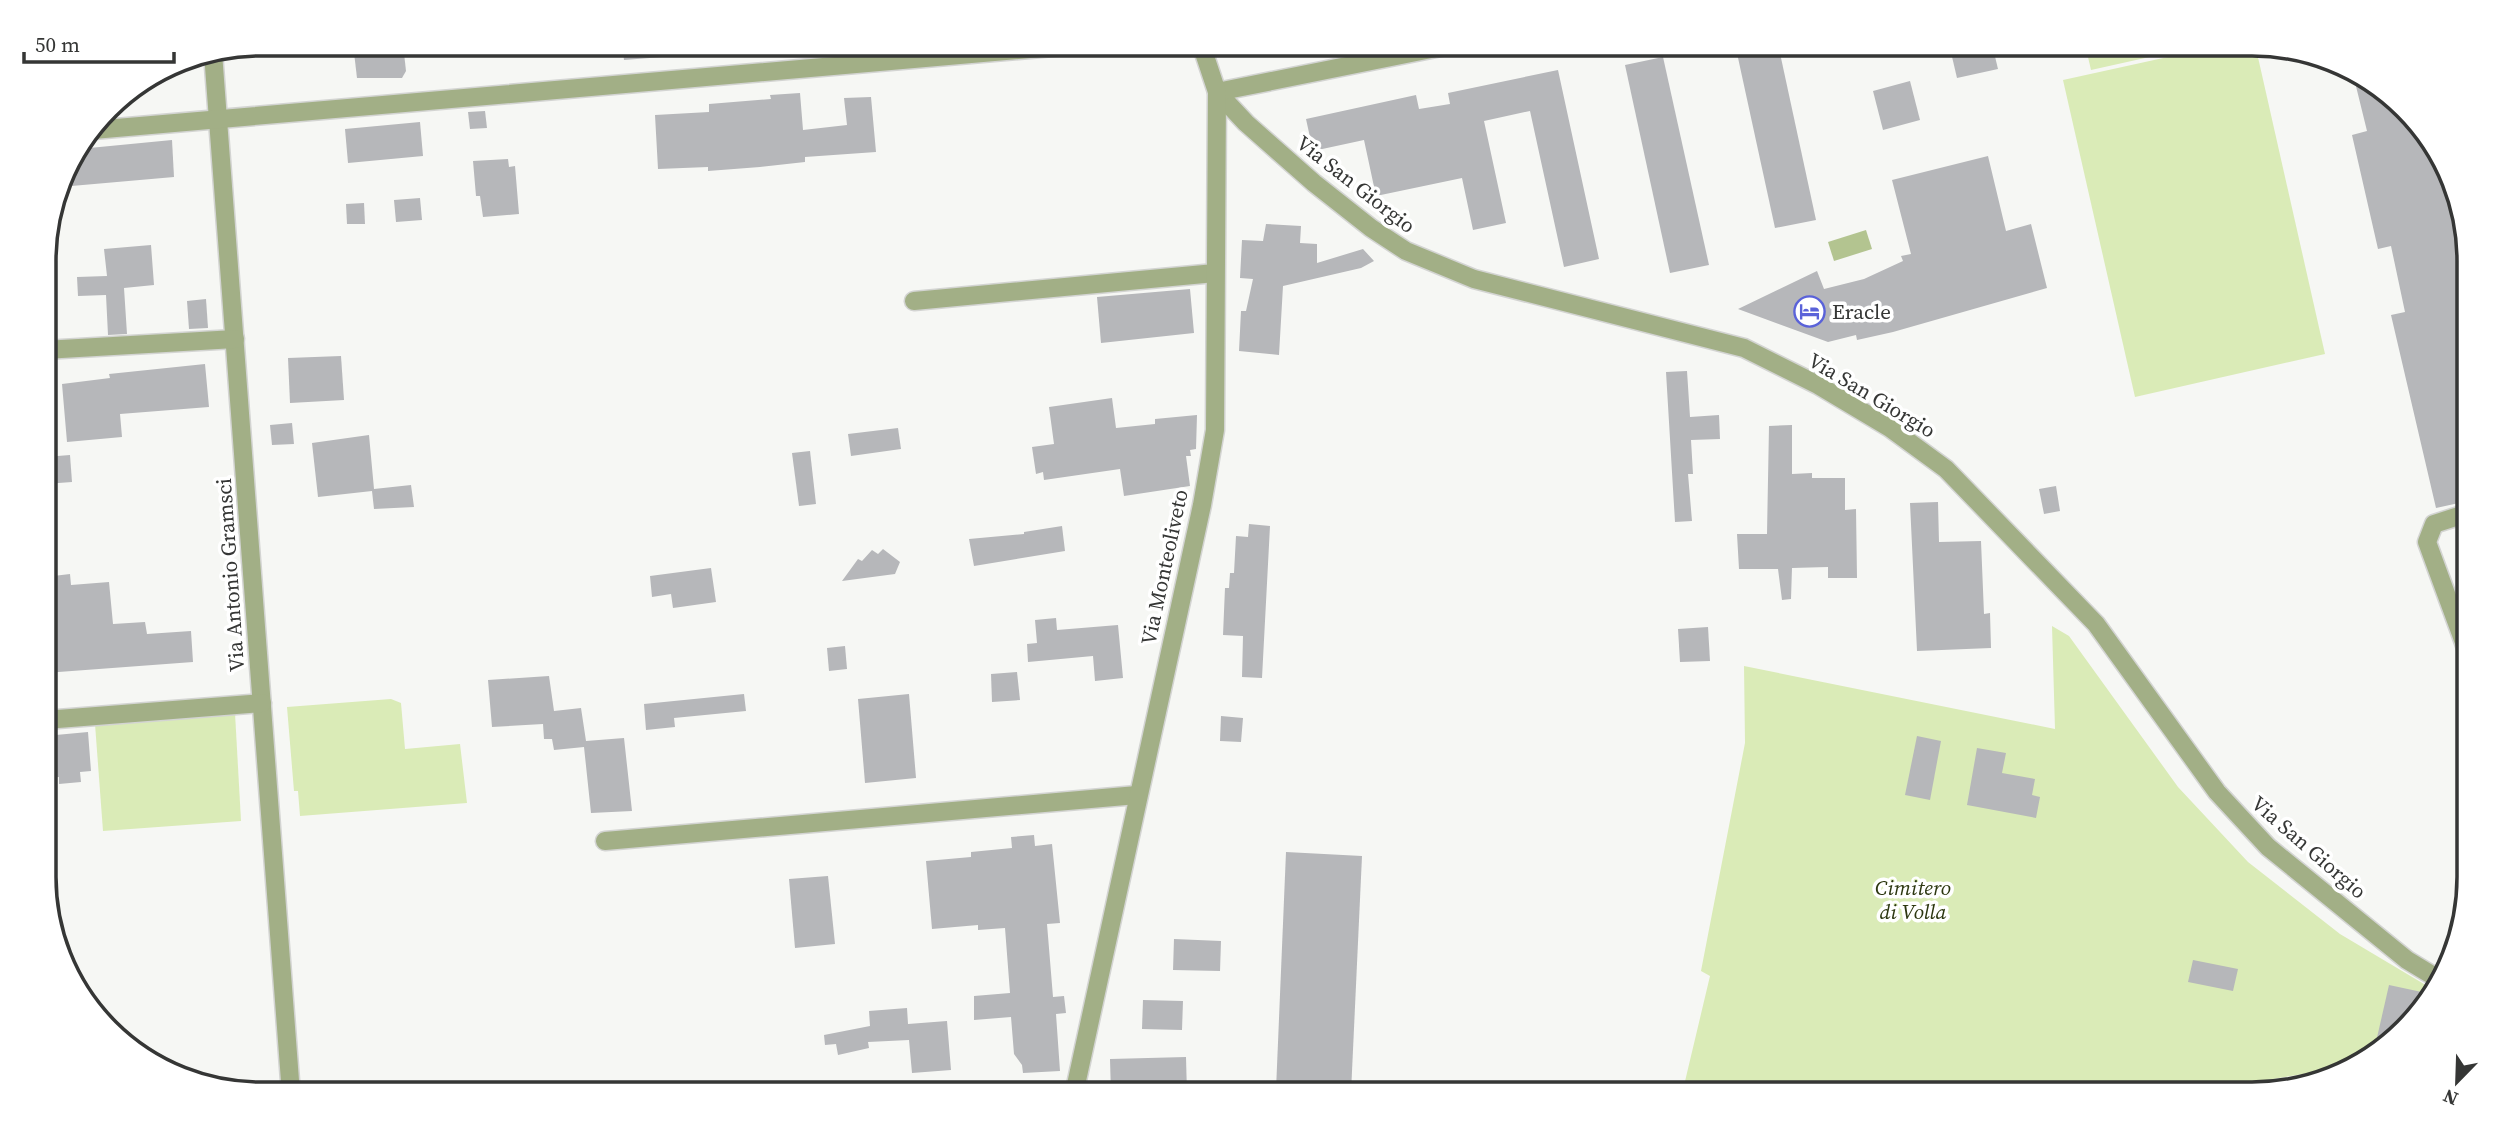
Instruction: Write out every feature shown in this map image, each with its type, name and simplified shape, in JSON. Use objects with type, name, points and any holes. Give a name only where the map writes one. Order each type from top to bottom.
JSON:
[{"type":"street","points":[[105,129],[949,56]]},
{"type":"street","name":"Via Monteoliveto","points":[[1077,1082],[1202,505],[1215,430],[1217,92],[1205,56]]},
{"type":"street","points":[[1217,92],[1396,56]]},
{"type":"street","name":"Via Antonio Gramsci","points":[[214,62],[290,1082]]},
{"type":"street","name":"Via San Giorgio","points":[[1217,92],[1246,123],[1314,183],[1371,228],[1406,251],[1474,279],[1744,348],[1818,385],[1890,428],[1946,469],[2096,624],[2217,792],[2268,847],[2407,960],[2432,975]]},
{"type":"street","points":[[914,300],[1215,273]]},
{"type":"street","points":[[56,349],[235,339]]},
{"type":"street","points":[[2457,517],[2434,524],[2427,542],[2457,623]]},
{"type":"street","points":[[56,719],[262,703]]},
{"type":"street","points":[[605,841],[1138,795]]},
{"type":"green space","points":[[2088,56],[2154,56],[2091,70]]},
{"type":"green space","points":[[2172,56],[2258,56],[2325,354],[2135,397],[2063,80]]},
{"type":"green space","name":"Cimitero di Volla","points":[[2052,626],[2069,636],[2178,787],[2248,862],[2340,934],[2426,985],[2415,1002],[2377,1040],[2354,1055],[2312,1072],[2254,1082],[1685,1082],[1710,976],[1701,971],[1745,743],[1744,666],[2055,729]]},
{"type":"green space","points":[[391,699],[401,703],[405,749],[460,744],[467,803],[300,816],[298,791],[294,791],[287,707]]},
{"type":"green space","points":[[235,713],[241,821],[103,831],[95,724]]},
{"type":"shaded area","points":[[1866,230],[1872,249],[1834,261],[1828,242]]},
{"type":"building","points":[[354,56],[404,56],[406,71],[402,78],[357,78]]},
{"type":"building","points":[[624,56],[675,56],[624,60]]},
{"type":"building","points":[[1738,56],[1781,56],[1816,220],[1775,228]]},
{"type":"building","points":[[1952,56],[1995,56],[1998,69],[1957,78]]},
{"type":"building","points":[[1663,57],[1709,265],[1670,273],[1625,65]]},
{"type":"building","points":[[1558,70],[1599,259],[1564,267],[1530,111],[1484,121],[1506,223],[1473,230],[1462,178],[1376,196],[1364,140],[1313,151],[1306,119],[1416,95],[1419,109],[1450,104],[1448,93]]},
{"type":"building","points":[[1910,81],[1920,120],[1883,130],[1873,91]]},
{"type":"building","points":[[2355,84],[2377,98],[2415,136],[2441,183],[2455,234],[2457,503],[2436,508],[2391,315],[2405,312],[2391,246],[2378,249],[2352,135],[2367,131]]},
{"type":"building","points":[[800,93],[803,130],[847,125],[844,98],[871,97],[876,152],[805,157],[805,162],[760,167],[708,171],[708,167],[658,169],[655,115],[709,112],[709,104],[771,99],[770,95]]},
{"type":"building","points":[[485,111],[487,128],[470,129],[468,112]]},
{"type":"building","points":[[420,122],[423,156],[348,163],[345,129]]},
{"type":"building","points":[[172,140],[174,177],[71,186],[90,148]]},
{"type":"building","points":[[1988,156],[2006,231],[2031,224],[2047,288],[1893,332],[1857,340],[1856,335],[1828,342],[1738,309],[1817,271],[1824,289],[1864,279],[1903,261],[1901,256],[1911,254],[1892,180]]},
{"type":"building","points":[[508,159],[509,167],[515,166],[519,214],[483,217],[480,196],[476,196],[473,161]]},
{"type":"building","points":[[420,198],[422,220],[396,222],[394,200]]},
{"type":"building","points":[[364,203],[365,224],[347,224],[346,204]]},
{"type":"building","points":[[1266,224],[1301,226],[1300,243],[1317,244],[1317,263],[1363,249],[1374,261],[1361,268],[1283,286],[1279,355],[1239,351],[1241,311],[1246,311],[1253,279],[1240,278],[1242,240],[1263,241]]},
{"type":"building","points":[[151,245],[154,285],[124,288],[127,334],[108,335],[106,295],[78,296],[77,277],[107,276],[104,249]]},
{"type":"building","points":[[1190,289],[1194,333],[1101,343],[1097,297]]},
{"type":"building","points":[[206,299],[208,328],[189,329],[187,301]]},
{"type":"building","points":[[341,356],[344,400],[290,403],[288,358]]},
{"type":"building","points":[[205,364],[209,407],[120,414],[122,437],[67,442],[62,384],[110,378],[109,374]]},
{"type":"building","points":[[1687,371],[1690,417],[1719,415],[1720,439],[1691,440],[1693,474],[1688,474],[1692,521],[1675,522],[1666,372]]},
{"type":"building","points":[[1112,398],[1116,428],[1155,424],[1155,419],[1197,415],[1196,449],[1190,450],[1191,456],[1186,456],[1190,486],[1124,496],[1120,469],[1044,480],[1043,472],[1036,474],[1032,447],[1054,444],[1049,407]]},
{"type":"building","points":[[292,423],[294,444],[272,445],[270,425]]},
{"type":"building","points":[[1792,425],[1792,474],[1812,473],[1812,478],[1845,478],[1845,510],[1856,509],[1857,578],[1828,578],[1828,567],[1792,568],[1791,599],[1782,600],[1778,569],[1739,569],[1737,534],[1767,534],[1769,426]]},
{"type":"building","points":[[898,428],[901,449],[851,456],[848,434]]},
{"type":"building","points":[[369,435],[374,489],[411,485],[414,507],[374,509],[372,491],[318,497],[312,443]]},
{"type":"building","points":[[810,451],[816,504],[799,506],[792,453]]},
{"type":"building","points":[[70,455],[72,482],[56,483],[56,456]]},
{"type":"building","points":[[2056,486],[2060,511],[2044,514],[2039,489]]},
{"type":"building","points":[[1938,502],[1939,542],[1981,541],[1984,614],[1990,613],[1991,648],[1917,651],[1910,503]]},
{"type":"building","points":[[1249,524],[1270,526],[1262,678],[1242,677],[1243,636],[1223,635],[1225,588],[1229,588],[1230,573],[1234,573],[1236,536],[1248,537]]},
{"type":"building","points":[[1062,526],[1065,551],[974,566],[969,539],[1024,534]]},
{"type":"building","points":[[883,549],[900,562],[895,574],[842,581],[858,559],[862,561],[872,550],[878,554]]},
{"type":"building","points":[[711,568],[716,602],[673,608],[671,594],[652,597],[650,576]]},
{"type":"building","points":[[70,574],[71,585],[109,582],[113,624],[145,622],[147,634],[191,631],[193,662],[56,672],[56,576]]},
{"type":"building","points":[[1056,618],[1057,630],[1118,625],[1123,678],[1095,681],[1093,656],[1028,662],[1027,644],[1037,643],[1035,620]]},
{"type":"building","points":[[1708,627],[1710,661],[1680,662],[1678,629]]},
{"type":"building","points":[[845,646],[847,669],[829,671],[827,648]]},
{"type":"building","points":[[1017,672],[1020,700],[992,702],[991,674]]},
{"type":"building","points":[[549,676],[554,711],[581,708],[586,741],[624,738],[632,811],[591,813],[584,747],[554,750],[552,739],[544,739],[543,724],[492,727],[488,680]]},
{"type":"building","points":[[744,694],[746,711],[674,718],[675,727],[646,730],[644,704]]},
{"type":"building","points":[[909,694],[916,778],[865,783],[858,699]]},
{"type":"building","points":[[1221,716],[1243,718],[1241,742],[1220,741]]},
{"type":"building","points":[[88,732],[91,771],[80,772],[81,782],[59,784],[59,777],[56,777],[56,735]]},
{"type":"building","points":[[1917,736],[1941,741],[1930,800],[1905,795]]},
{"type":"building","points":[[1977,748],[2006,753],[2002,773],[2035,779],[2032,795],[2040,797],[2036,818],[1967,805]]},
{"type":"building","points":[[1034,835],[1035,846],[1052,844],[1060,923],[1047,924],[1053,997],[1064,996],[1066,1013],[1056,1014],[1060,1071],[1023,1073],[1022,1065],[1014,1054],[1011,1017],[974,1020],[974,996],[1010,993],[1005,928],[978,930],[978,925],[932,929],[926,861],[971,857],[971,852],[1012,848],[1011,837]]},
{"type":"building","points":[[1286,852],[1362,856],[1352,1082],[1276,1082]]},
{"type":"building","points":[[828,876],[835,944],[795,948],[789,879]]},
{"type":"building","points":[[1174,939],[1221,941],[1220,971],[1173,970]]},
{"type":"building","points":[[2193,960],[2238,969],[2233,991],[2188,982]]},
{"type":"building","points":[[2389,985],[2422,992],[2397,1022],[2376,1040]]},
{"type":"building","points":[[1143,1000],[1183,1001],[1182,1030],[1142,1029]]},
{"type":"building","points":[[907,1008],[908,1024],[947,1021],[951,1070],[912,1073],[909,1040],[868,1042],[869,1048],[838,1055],[836,1044],[825,1045],[824,1035],[870,1026],[869,1011]]},
{"type":"building","points":[[1186,1057],[1187,1082],[1111,1082],[1110,1059]]},
{"type":"place","name":"Eracle","points":[[1809,311]]}]
